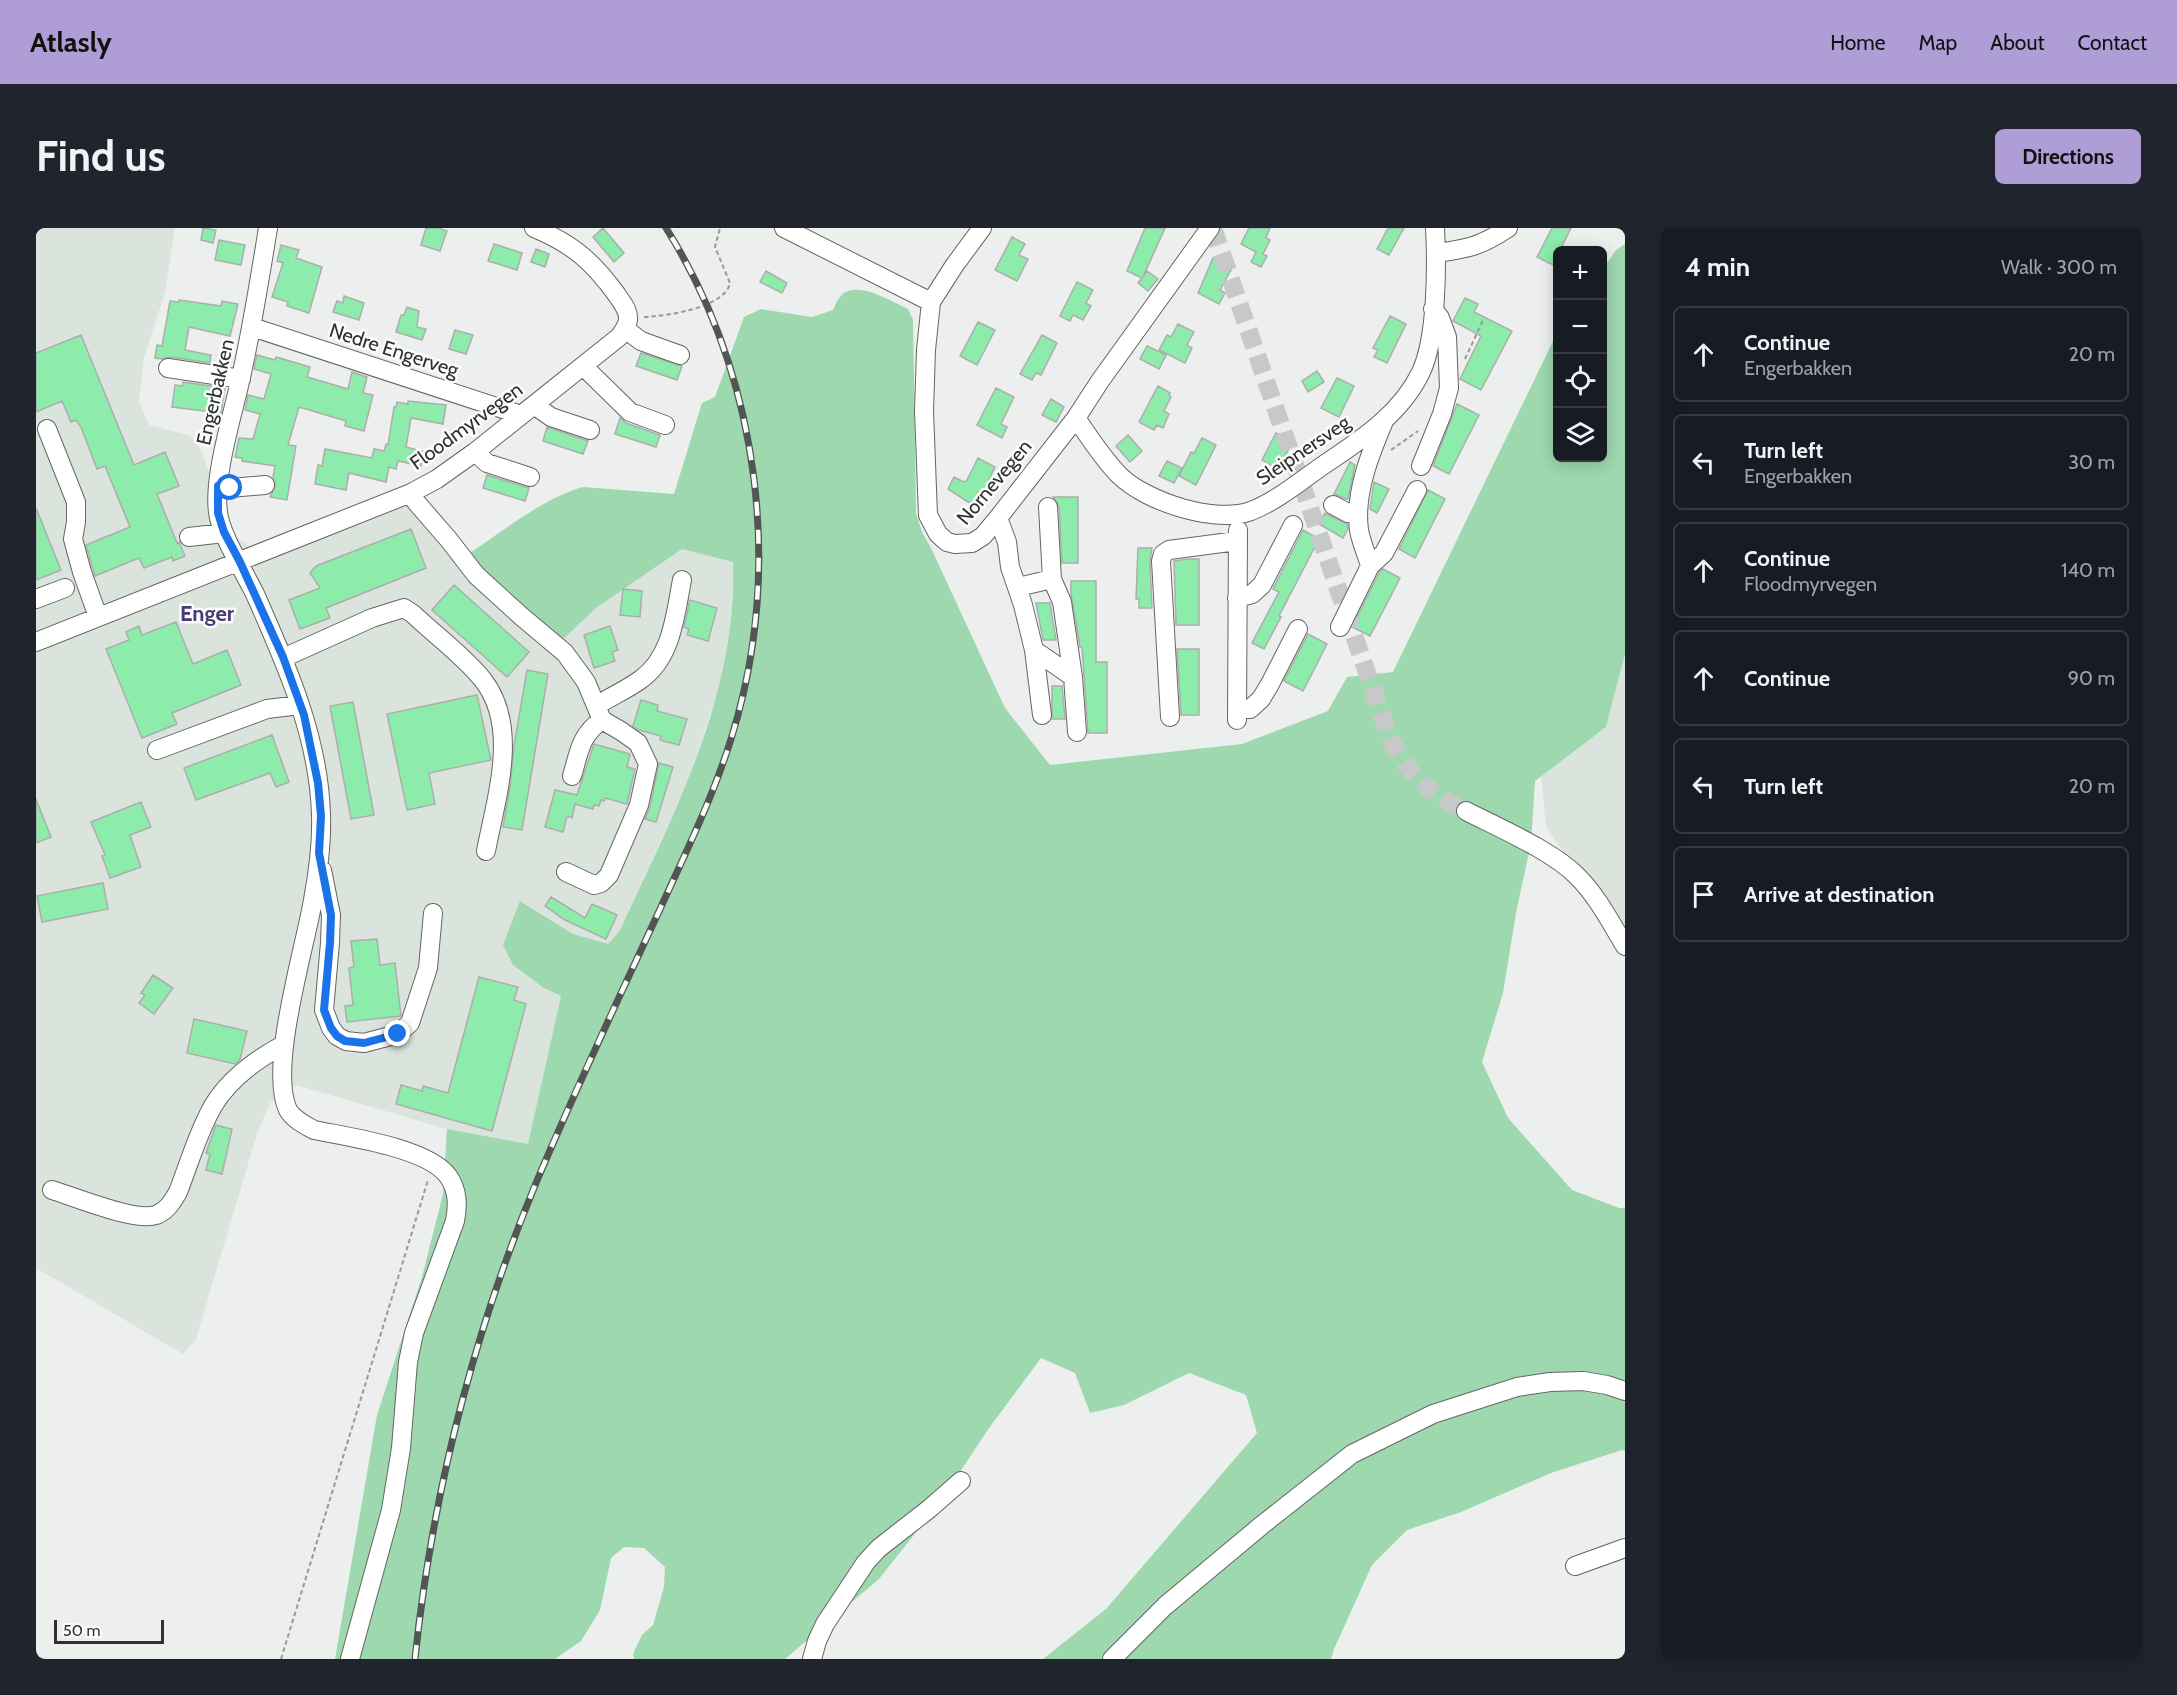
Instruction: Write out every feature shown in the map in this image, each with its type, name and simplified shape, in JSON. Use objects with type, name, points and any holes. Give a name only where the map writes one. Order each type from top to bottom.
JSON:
[{"type":"street","name":"Engerbakken","points":[[240,562],[224,532],[218,513],[218,486],[252,327],[268,228]]},
{"type":"street","points":[[534,228],[558,238],[590,262],[625,306],[627,323],[641,341],[680,355]]},
{"type":"street","points":[[784,228],[931,302],[982,228]]},
{"type":"street","name":"Nornevegen","points":[[931,302],[926,350],[924,411],[928,515],[938,534],[947,542],[972,543],[983,536],[998,518],[1076,418],[1210,228]]},
{"type":"street","name":"Sleipnersveg","points":[[1076,418],[1120,476],[1141,491],[1176,506],[1203,512],[1238,514],[1272,500],[1385,420],[1411,390],[1422,369],[1434,309],[1435,228]]},
{"type":"street","points":[[1436,253],[1466,249],[1486,242],[1508,228]]},
{"type":"street","points":[[1421,466],[1442,414],[1449,388],[1448,345],[1440,318],[1434,309]]},
{"type":"street","name":"Floodmyrvegen","points":[[36,642],[411,493],[437,479],[476,452],[619,337],[627,323]]},
{"type":"street","name":"Nedre Engerveg","points":[[252,327],[590,430]]},
{"type":"street","points":[[583,366],[630,412],[665,425]]},
{"type":"street","points":[[168,368],[241,379]]},
{"type":"street","points":[[1370,566],[1359,533],[1358,514],[1360,497],[1385,420]]},
{"type":"street","points":[[47,429],[76,502],[74,539],[82,572],[99,617]]},
{"type":"street","points":[[476,452],[487,463],[530,477]]},
{"type":"street","points":[[218,486],[230,488],[264,485]]},
{"type":"street","points":[[1340,627],[1370,566],[1384,553],[1417,490]]},
{"type":"street","points":[[411,493],[476,575],[565,653],[586,682],[599,713],[638,743],[644,752],[648,764],[639,805],[609,875],[601,883],[594,885],[566,872]]},
{"type":"street","points":[[1333,505],[1348,513],[1358,514]]},
{"type":"street","points":[[1048,507],[1052,579],[1062,602],[1073,677],[1077,732]]},
{"type":"street","points":[[1238,514],[1237,715],[1250,709],[1261,699],[1298,629]]},
{"type":"street","points":[[998,518],[1007,542],[1010,567],[1018,586],[1034,650],[1042,715]]},
{"type":"street","points":[[1237,598],[1252,594],[1262,585],[1293,525]]},
{"type":"street","points":[[189,537],[224,532]]},
{"type":"street","points":[[1170,717],[1163,620],[1161,561],[1163,554],[1169,550],[1237,541]]},
{"type":"street","points":[[240,562],[283,657],[300,705],[318,783],[321,816],[313,900],[283,1045],[283,1090],[289,1111],[302,1124],[314,1130],[400,1149],[433,1162],[448,1175],[458,1204],[455,1221],[414,1333],[408,1362],[401,1448],[391,1510],[350,1659]]},
{"type":"street","points":[[1018,586],[1052,579]]},
{"type":"street","points":[[572,776],[583,738],[599,713],[659,663],[668,646],[682,580]]},
{"type":"street","points":[[36,599],[64,588]]},
{"type":"street","points":[[283,657],[380,615],[404,608],[471,668],[487,686],[500,711],[502,721],[501,766],[486,851]]},
{"type":"street","points":[[1034,650],[1073,677]]},
{"type":"street","points":[[158,750],[267,709],[300,705]]},
{"type":"street","points":[[1466,811],[1558,860],[1578,877],[1597,901],[1625,946]]},
{"type":"street","points":[[319,853],[331,915],[324,1010],[331,1028],[345,1041],[364,1043],[398,1034],[410,1023],[428,968],[433,913]]},
{"type":"street","points":[[52,1190],[129,1215],[145,1217],[157,1215],[171,1205],[178,1192],[214,1104],[239,1075],[265,1055],[283,1045]]},
{"type":"street","points":[[1112,1659],[1164,1606],[1352,1454],[1433,1414],[1517,1387],[1550,1382],[1582,1381],[1625,1390]]},
{"type":"street","points":[[812,1659],[825,1624],[866,1562],[879,1548],[961,1481]]},
{"type":"street","points":[[1575,1566],[1625,1548]]},
{"type":"path","points":[[627,323],[675,313],[714,301],[729,289],[730,283],[715,247],[720,228]]},
{"type":"path","points":[[1462,365],[1484,318]]},
{"type":"path","points":[[1389,452],[1442,414]]},
{"type":"path","points":[[281,1659],[433,1162]]},
{"type":"shaded area","points":[[36,228],[175,228],[165,292],[144,358],[139,401],[149,425],[191,436],[202,452],[225,519],[233,535],[249,546],[261,545],[415,485],[466,556],[560,641],[596,608],[682,549],[734,562],[731,630],[720,685],[686,787],[619,932],[608,945],[573,934],[521,901],[544,988],[561,996],[528,1145],[447,1129],[296,1085],[270,1103],[257,1134],[196,1339],[183,1354],[36,1268]]},
{"type":"shaded area","points":[[1625,654],[1625,941],[1546,827],[1541,776],[1606,727]]},
{"type":"green space","points":[[1625,244],[1625,654],[1606,727],[1535,781],[1531,843],[1516,913],[1503,993],[1482,1062],[1508,1118],[1572,1190],[1619,1208],[1625,1208],[1625,1451],[1622,1450],[1551,1473],[1461,1512],[1407,1530],[1372,1565],[1331,1659],[1043,1659],[1106,1609],[1257,1433],[1246,1395],[1189,1373],[1124,1405],[1090,1413],[1075,1373],[1041,1358],[989,1428],[940,1502],[879,1579],[785,1659],[634,1659],[633,1654],[642,1635],[653,1625],[664,1587],[665,1567],[644,1548],[624,1547],[611,1558],[600,1610],[581,1641],[555,1659],[335,1659],[377,1415],[422,1277],[443,1194],[447,1129],[528,1144],[561,996],[544,988],[513,965],[503,945],[520,901],[573,934],[608,944],[619,932],[680,799],[698,753],[725,659],[732,611],[733,562],[682,549],[596,608],[560,642],[466,556],[538,507],[583,487],[674,494],[702,403],[715,397],[744,317],[761,309],[812,317],[833,310],[839,298],[847,292],[855,290],[874,293],[908,309],[913,320],[916,513],[922,532],[1005,708],[1050,765],[1242,744],[1328,711],[1347,677],[1393,672],[1553,341],[1553,462],[1607,462],[1607,263],[1616,250]]},
{"type":"building","points":[[203,228],[216,230],[213,243],[201,240]]},
{"type":"building","points":[[426,228],[447,231],[440,251],[421,245]]},
{"type":"building","points":[[603,228],[624,253],[614,262],[593,237]]},
{"type":"building","points":[[1145,228],[1165,228],[1143,277],[1147,271],[1158,279],[1148,291],[1138,283],[1142,278],[1127,271]]},
{"type":"building","points":[[1249,228],[1270,228],[1266,238],[1270,240],[1263,254],[1267,256],[1261,267],[1251,262],[1256,252],[1241,244]]},
{"type":"building","points":[[1388,228],[1404,228],[1389,255],[1377,249]]},
{"type":"building","points":[[1552,228],[1571,228],[1562,246],[1553,246],[1553,265],[1537,257]]},
{"type":"building","points":[[1012,237],[1025,244],[1019,255],[1028,259],[1017,281],[995,270]]},
{"type":"building","points":[[219,240],[245,245],[241,265],[215,260]]},
{"type":"building","points":[[494,244],[522,253],[517,270],[488,261]]},
{"type":"building","points":[[281,245],[299,250],[296,258],[322,267],[309,313],[287,306],[288,302],[272,297],[283,263],[277,261]]},
{"type":"building","points":[[536,249],[549,254],[545,267],[531,262]]},
{"type":"building","points":[[1213,258],[1232,268],[1220,290],[1225,293],[1219,304],[1198,293]]},
{"type":"building","points":[[766,271],[787,283],[782,293],[760,282]]},
{"type":"building","points":[[1077,282],[1093,290],[1086,303],[1091,306],[1083,320],[1073,315],[1070,321],[1060,316]]},
{"type":"building","points":[[344,296],[364,303],[359,320],[333,312],[337,301],[343,303]]},
{"type":"building","points":[[1465,298],[1478,304],[1474,312],[1512,331],[1481,390],[1460,379],[1481,336],[1453,321]]},
{"type":"building","points":[[179,300],[221,306],[222,301],[238,304],[230,336],[189,327],[185,350],[211,355],[210,363],[170,357],[155,358],[157,345],[162,346],[170,301],[179,302]]},
{"type":"building","points":[[407,307],[419,311],[417,327],[426,329],[422,340],[396,332],[401,315],[404,315]]},
{"type":"building","points":[[1390,316],[1406,324],[1387,363],[1374,357],[1378,350],[1373,348]]},
{"type":"building","points":[[978,322],[995,330],[977,365],[960,356]]},
{"type":"building","points":[[1178,324],[1194,332],[1187,345],[1192,348],[1185,363],[1159,350],[1167,335],[1171,337]]},
{"type":"building","points":[[455,330],[473,335],[466,354],[449,349]]},
{"type":"building","points":[[81,335],[134,465],[165,452],[179,486],[157,494],[177,543],[179,542],[185,556],[173,561],[172,557],[144,568],[139,558],[95,576],[86,545],[130,527],[105,466],[97,469],[81,427],[76,420],[71,422],[62,401],[36,412],[36,353]]},
{"type":"building","points":[[1042,335],[1057,343],[1041,375],[1036,373],[1032,380],[1020,374]]},
{"type":"building","points":[[1147,346],[1166,355],[1159,369],[1140,359]]},
{"type":"building","points":[[641,353],[682,366],[677,380],[636,366]]},
{"type":"building","points":[[257,355],[275,360],[276,357],[310,367],[307,377],[348,389],[352,372],[367,377],[363,393],[373,395],[364,431],[345,426],[346,421],[299,407],[288,445],[296,446],[287,500],[270,497],[276,485],[273,477],[275,466],[242,461],[242,458],[235,457],[239,438],[253,439],[260,414],[245,410],[248,395],[264,399],[271,374],[254,369]]},
{"type":"building","points":[[1317,371],[1324,382],[1308,392],[1302,381]]},
{"type":"building","points":[[1337,378],[1354,386],[1339,417],[1321,408]]},
{"type":"building","points":[[183,382],[225,388],[221,413],[172,407],[175,385],[182,386]]},
{"type":"building","points":[[1158,386],[1170,393],[1171,397],[1164,411],[1169,414],[1163,428],[1157,425],[1154,430],[1139,422]]},
{"type":"building","points":[[996,388],[1014,397],[1001,424],[1007,427],[1002,438],[977,425]]},
{"type":"building","points":[[1051,399],[1064,407],[1056,422],[1042,415]]},
{"type":"building","points":[[408,401],[446,405],[443,424],[411,418],[406,447],[425,452],[421,466],[398,461],[396,469],[389,467],[386,482],[349,473],[346,490],[315,484],[318,465],[322,466],[325,449],[372,458],[374,449],[384,451],[386,444],[388,445],[394,407],[397,402],[408,404]]},
{"type":"building","points":[[1457,404],[1479,415],[1449,474],[1433,466]]},
{"type":"building","points":[[620,418],[626,423],[660,435],[656,447],[615,434]]},
{"type":"building","points":[[547,427],[588,441],[583,454],[543,441]]},
{"type":"building","points":[[1276,433],[1293,441],[1278,469],[1262,460]]},
{"type":"building","points":[[1128,435],[1142,451],[1130,462],[1116,446]]},
{"type":"building","points":[[1202,438],[1216,445],[1196,485],[1179,476],[1191,452],[1194,453]]},
{"type":"building","points":[[978,458],[995,467],[982,494],[978,492],[971,504],[948,489],[954,477],[964,482],[967,480]]},
{"type":"building","points":[[1167,461],[1182,468],[1174,483],[1159,476]]},
{"type":"building","points":[[1350,462],[1355,465],[1348,499],[1346,499],[1334,494]]},
{"type":"building","points":[[487,475],[529,488],[525,501],[483,488]]},
{"type":"building","points":[[1374,482],[1389,489],[1377,513],[1370,509]]},
{"type":"building","points":[[1428,490],[1445,499],[1415,558],[1399,549]]},
{"type":"building","points":[[1053,497],[1078,497],[1078,563],[1062,563],[1059,506]]},
{"type":"building","points":[[36,508],[61,570],[36,580]]},
{"type":"building","points":[[1325,513],[1347,524],[1348,529],[1343,538],[1319,524]]},
{"type":"building","points":[[411,529],[426,568],[326,608],[330,618],[300,629],[289,600],[320,588],[310,573],[316,566]]},
{"type":"building","points":[[1303,530],[1319,539],[1264,649],[1252,643],[1279,592],[1273,589]]},
{"type":"building","points":[[1138,548],[1152,548],[1150,562],[1152,608],[1139,608],[1139,599],[1136,599]]},
{"type":"building","points":[[1199,559],[1199,625],[1176,625],[1174,561]]},
{"type":"building","points":[[1383,569],[1400,578],[1370,636],[1352,627]]},
{"type":"building","points":[[1071,581],[1096,581],[1096,662],[1107,662],[1107,733],[1088,733],[1082,647],[1080,647],[1071,594]]},
{"type":"building","points":[[454,585],[529,652],[507,677],[432,610]]},
{"type":"building","points":[[623,589],[642,591],[640,617],[620,615]]},
{"type":"building","points":[[690,600],[717,608],[708,641],[687,635],[689,629],[684,627]]},
{"type":"building","points":[[1036,603],[1050,603],[1056,640],[1043,640]]},
{"type":"building","points":[[176,622],[193,664],[227,650],[241,685],[172,713],[177,724],[142,738],[106,649],[129,640],[126,632],[139,626],[142,635]]},
{"type":"building","points":[[610,626],[618,650],[612,652],[615,661],[594,668],[584,635]]},
{"type":"building","points":[[1308,634],[1327,644],[1303,691],[1284,681]]},
{"type":"building","points":[[1177,649],[1199,649],[1199,715],[1181,715]]},
{"type":"building","points":[[527,670],[548,674],[522,830],[503,827]]},
{"type":"building","points":[[1052,686],[1062,686],[1065,719],[1052,719]]},
{"type":"building","points":[[477,695],[491,760],[429,773],[435,804],[407,810],[387,714]]},
{"type":"building","points":[[641,700],[658,705],[657,711],[687,719],[679,745],[660,740],[661,736],[633,726]]},
{"type":"building","points":[[353,702],[374,815],[351,819],[330,706]]},
{"type":"building","points":[[272,735],[289,782],[276,787],[270,773],[196,800],[184,768]]},
{"type":"building","points":[[594,744],[630,754],[627,767],[635,769],[627,804],[605,798],[604,801],[601,800],[599,806],[594,805],[593,809],[575,804],[572,818],[567,816],[563,832],[545,827],[555,790],[577,795]]},
{"type":"building","points":[[659,763],[673,767],[656,822],[645,819],[650,807]]},
{"type":"building","points":[[36,799],[51,837],[36,843]]},
{"type":"building","points":[[141,802],[151,827],[130,835],[141,867],[110,878],[102,856],[105,855],[91,822]]},
{"type":"building","points":[[103,883],[108,909],[42,922],[37,896]]},
{"type":"building","points":[[551,897],[585,918],[592,904],[617,915],[606,939],[565,920],[545,906]]},
{"type":"building","points":[[377,939],[380,965],[395,963],[401,1016],[347,1022],[345,1006],[353,1005],[349,968],[354,967],[351,941]]},
{"type":"building","points":[[153,975],[173,988],[154,1014],[139,1003],[145,995],[141,993]]},
{"type":"building","points":[[479,977],[518,987],[514,1000],[526,1004],[492,1131],[396,1104],[401,1085],[422,1091],[423,1086],[448,1093]]},
{"type":"building","points":[[194,1019],[247,1031],[240,1059],[235,1064],[187,1053]]},
{"type":"building","points":[[216,1125],[232,1129],[222,1174],[206,1170],[210,1154],[206,1153]]},
{"type":"tunnel","points":[[1213,228],[1390,739],[1413,774],[1421,782],[1440,797],[1466,811]]},
{"type":"railway","points":[[415,1659],[422,1598],[444,1476],[458,1416],[493,1298],[513,1240],[551,1148],[708,803],[731,739],[747,675],[756,609],[759,543],[754,476],[742,411],[723,347],[698,286],[666,228]]},
{"type":"district","name":"Enger","points":[[207,613]]},
{"type":"route","points":[[230,488],[218,486],[218,513],[224,532],[283,657],[304,715],[318,783],[321,816],[319,853],[331,915],[324,1010],[331,1028],[345,1041],[364,1043],[398,1034]]}]
